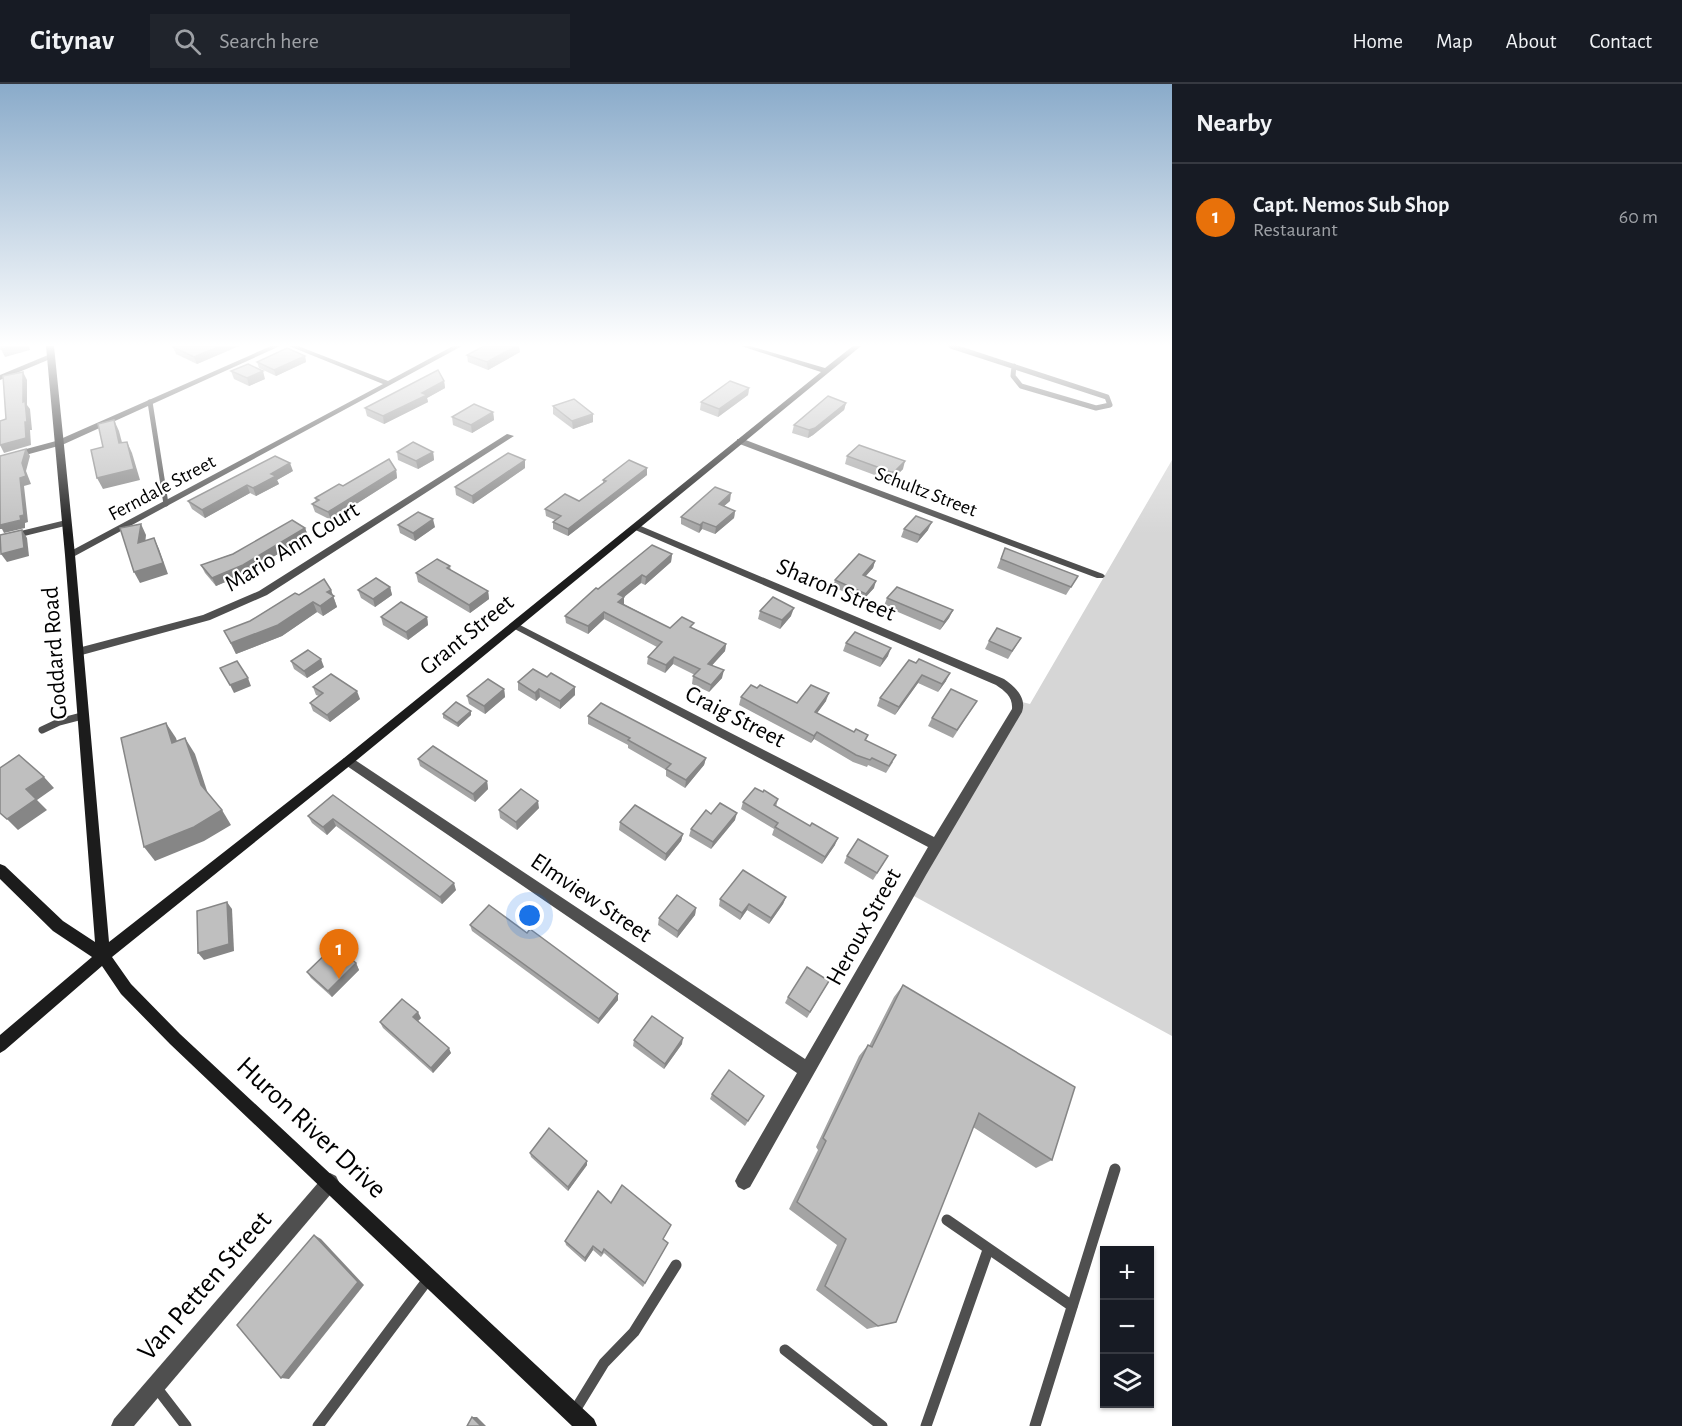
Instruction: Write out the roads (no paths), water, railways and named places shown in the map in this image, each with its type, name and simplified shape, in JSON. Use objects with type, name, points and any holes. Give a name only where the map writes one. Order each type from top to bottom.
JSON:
[{"type":"street","name":"Goddard Road","points":[[56,409],[103,956]]},
{"type":"street","points":[[0,459],[59,443],[135,409]]},
{"type":"street","name":"Ferndale Street","points":[[70,555],[341,409]]},
{"type":"street","name":"Grant Street","points":[[103,956],[348,761],[780,409]]},
{"type":"street","name":"Mario Ann Court","points":[[78,652],[206,618],[262,593],[510,436]]},
{"type":"street","name":"Schultz Street","points":[[740,441],[1100,576]]},
{"type":"street","points":[[0,540],[66,523]]},
{"type":"street","name":"Sharon Street","points":[[636,527],[1000,682],[1016,696]]},
{"type":"street","name":"Craig Street","points":[[514,626],[937,845]]},
{"type":"street","name":"Heroux Street","points":[[744,1181],[1018,709],[1016,696]]},
{"type":"street","name":"Elmview Street","points":[[348,761],[808,1071]]},
{"type":"street","points":[[0,870],[58,926],[103,956],[0,1045]]},
{"type":"street","name":"Huron River Drive","points":[[103,956],[126,989],[175,1039],[330,1182],[587,1426]]},
{"type":"street","name":"Van Petten Street","points":[[121,1426],[330,1182]]},
{"type":"lane","points":[[151,409],[166,504]]},
{"type":"lane","points":[[42,730],[58,722],[82,716]]},
{"type":"lane","points":[[1035,1426],[1115,1169]]},
{"type":"lane","points":[[947,1220],[1072,1306]]},
{"type":"lane","points":[[927,1426],[988,1250]]},
{"type":"lane","points":[[574,1413],[604,1363],[634,1332],[676,1265]]},
{"type":"lane","points":[[318,1426],[430,1276]]},
{"type":"lane","points":[[785,1350],[882,1426]]},
{"type":"lane","points":[[155,1386],[186,1426]]},
{"type":"place","name":"Capt. Nemos Sub Shop","points":[[339,979]]}]
